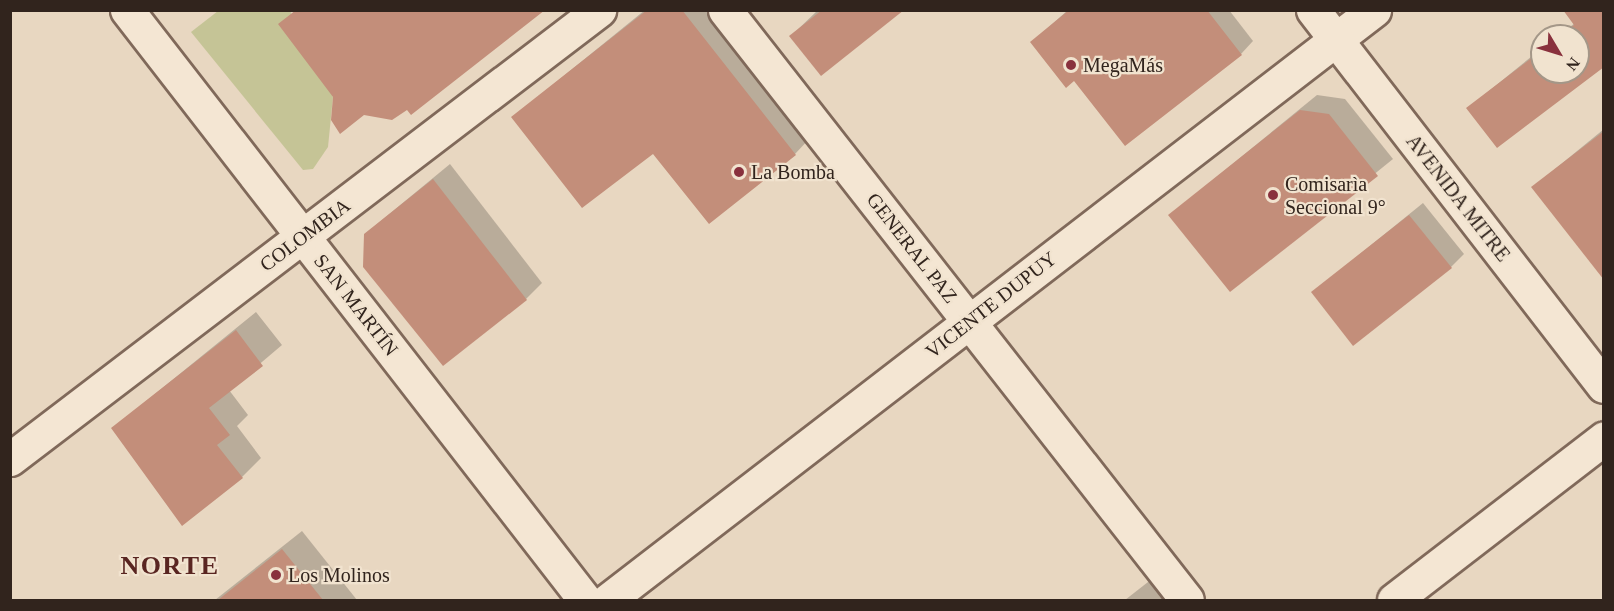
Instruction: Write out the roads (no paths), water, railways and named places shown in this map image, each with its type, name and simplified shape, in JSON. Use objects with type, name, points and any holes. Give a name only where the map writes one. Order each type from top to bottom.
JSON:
[{"type":"street","name":"SAN MARTÍN","points":[[127,10],[585,600]]},
{"type":"street","name":"COLOMBIA","points":[[10,459],[599,10]]},
{"type":"street","name":"GENERAL PAZ","points":[[725,10],[1187,600]]},
{"type":"street","name":"AVENIDA MITRE","points":[[1313,10],[1604,386]]},
{"type":"street","name":"VICENTE DUPUY","points":[[608,600],[1374,10]]},
{"type":"street","points":[[1394,600],[1604,438]]},
{"type":"place","name":"MegaMás","points":[[1071,65]]},
{"type":"place","name":"La Bomba","points":[[739,172]]},
{"type":"place","name":"Comisarìa Seccional 9°","points":[[1273,195]]},
{"type":"place","name":"Los Molinos","points":[[276,575]]},
{"type":"district","name":"NORTE","points":[[170,566]]}]
